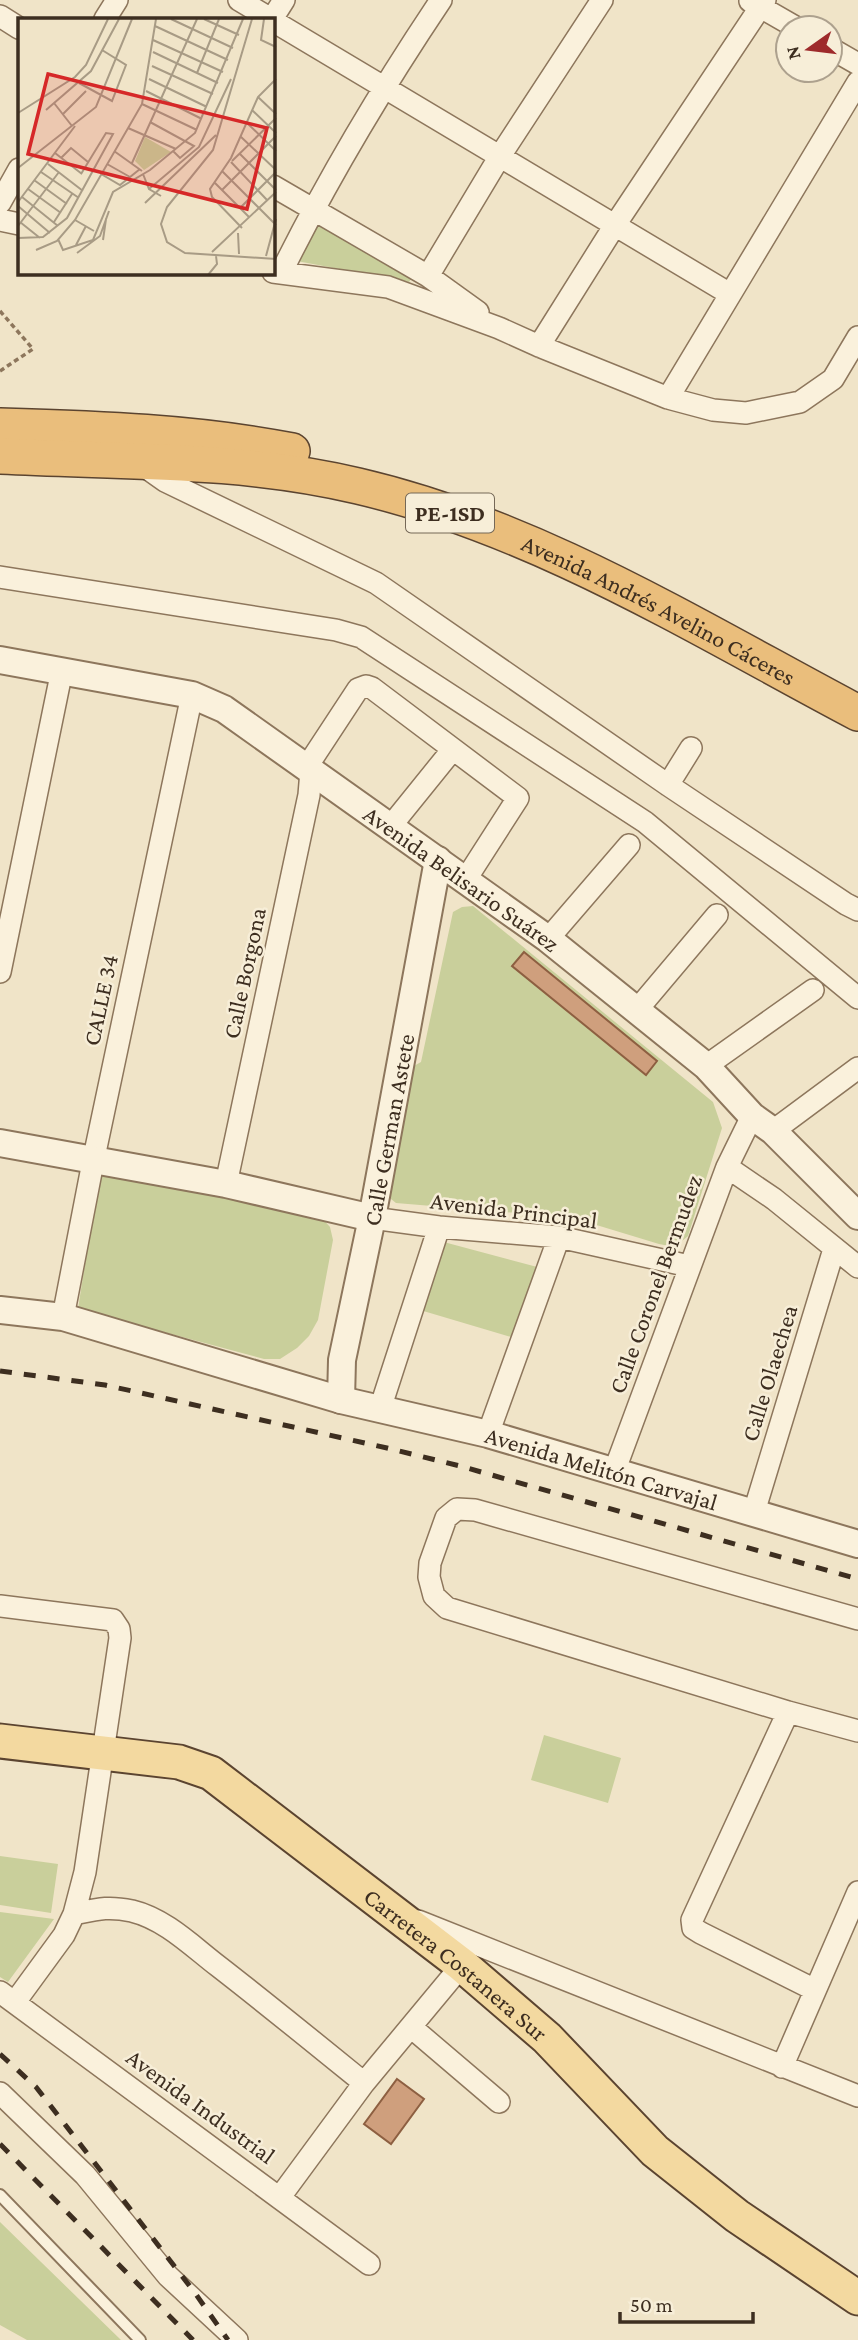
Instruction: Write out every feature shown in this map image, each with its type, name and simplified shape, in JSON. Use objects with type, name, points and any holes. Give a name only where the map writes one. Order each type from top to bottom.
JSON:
[{"type":"highway","name":"Avenida Andrés Avelino Cáceres","points":[[0,426],[143,430],[249,443],[417,478],[518,514],[584,542],[858,686]]},
{"type":"highway","name":"Avenida Andrés Avelino Cáceres","points":[[0,456],[245,467],[357,485],[409,499],[490,527],[573,561],[858,713]]},
{"type":"main road","name":"Carretera Costanera Sur","points":[[0,1741],[179,1762],[211,1773],[323,1856],[385,1908],[461,1965],[547,2038],[655,2151],[737,2217],[858,2298]]},
{"type":"street","points":[[106,18],[117,0]]},
{"type":"street","points":[[239,0],[269,18]]},
{"type":"street","points":[[273,18],[284,0]]},
{"type":"street","points":[[441,0],[383,86],[277,272],[388,287],[499,328],[668,398],[713,410],[746,413],[800,402],[833,379],[858,337]]},
{"type":"street","points":[[428,276],[500,156],[602,0]]},
{"type":"street","points":[[539,346],[758,2],[776,14]]},
{"type":"street","points":[[0,16],[18,27]]},
{"type":"street","points":[[275,22],[730,294]]},
{"type":"street","points":[[668,398],[858,82]]},
{"type":"street","points":[[0,203],[18,171]]},
{"type":"street","points":[[275,187],[428,276],[499,328]]},
{"type":"street","points":[[0,220],[18,224]]},
{"type":"street","points":[[145,461],[148,469],[165,481],[376,583],[668,785],[858,910]]},
{"type":"street","points":[[0,576],[336,630],[360,637],[645,822],[858,998]]},
{"type":"street","name":"Avenida Belisario Suárez","points":[[0,660],[192,695],[224,709],[548,939],[706,1066],[857,1212]]},
{"type":"street","points":[[0,972],[62,670]]},
{"type":"street","name":"Calle Borgona","points":[[226,1184],[309,794],[312,759],[358,689],[366,685],[453,749]]},
{"type":"street","name":"CALLE 34","points":[[63,1317],[93,1162],[192,695]]},
{"type":"street","points":[[668,785],[691,748]]},
{"type":"street","points":[[390,827],[453,749],[518,798],[466,879]]},
{"type":"street","points":[[548,939],[629,845]]},
{"type":"street","name":"Calle German Astete","points":[[341,1400],[342,1360],[372,1219],[438,860]]},
{"type":"street","points":[[636,1011],[717,915]]},
{"type":"street","points":[[706,1066],[813,990]]},
{"type":"street","points":[[762,1123],[858,1068]]},
{"type":"street","name":"Calle Coronel Bermudez","points":[[614,1472],[727,1167],[762,1123]]},
{"type":"street","points":[[0,1143],[226,1184],[372,1219]]},
{"type":"street","points":[[727,1167],[774,1199],[858,1267]]},
{"type":"street","name":"Avenida Principal","points":[[372,1219],[559,1237],[689,1266]]},
{"type":"street","points":[[380,1409],[439,1227]]},
{"type":"street","points":[[488,1434],[559,1237]]},
{"type":"street","name":"Calle Olaechea","points":[[754,1512],[834,1249]]},
{"type":"street","name":"Avenida Melitón Carvajal","points":[[0,1310],[63,1317],[341,1400],[488,1434],[858,1544]]},
{"type":"street","points":[[858,1619],[475,1510],[457,1509],[446,1518],[433,1549],[429,1577],[434,1596],[447,1608],[788,1713],[858,1731]]},
{"type":"street","points":[[0,1606],[113,1620],[119,1629],[120,1638],[85,1872],[74,1914],[64,1935],[7,1997]]},
{"type":"street","points":[[788,1713],[692,1920],[693,1928],[701,1933],[815,1990]]},
{"type":"street","points":[[782,2067],[858,1892]]},
{"type":"street","points":[[74,1914],[106,1907],[134,1912],[155,1920],[246,1987],[364,2083]]},
{"type":"street","points":[[385,1908],[858,2096]]},
{"type":"street","points":[[280,2197],[364,2083],[461,1965]]},
{"type":"street","name":"Avenida Industrial","points":[[7,1997],[369,2264]]},
{"type":"street","points":[[411,2027],[499,2102]]},
{"type":"street","points":[[0,2093],[85,2175],[168,2276],[237,2340]]},
{"type":"lane","points":[[0,2195],[140,2340]]},
{"type":"path","points":[[0,311],[33,349],[0,371]]},
{"type":"green space","points":[[313,216],[414,275],[409,282],[286,259]]},
{"type":"green space","points":[[473,906],[713,1102],[722,1128],[688,1236],[681,1241],[671,1245],[659,1244],[565,1217],[396,1203],[391,1199],[388,1192],[412,1067],[421,1062],[453,912],[462,907]]},
{"type":"green space","points":[[99,1173],[321,1217],[330,1227],[333,1240],[318,1320],[309,1336],[280,1359],[264,1359],[78,1309]]},
{"type":"green space","points":[[440,1241],[541,1268],[518,1339],[420,1310]]},
{"type":"green space","points":[[544,1735],[621,1758],[608,1803],[531,1780]]},
{"type":"green space","points":[[0,1856],[58,1864],[51,1913],[0,1905]]},
{"type":"green space","points":[[0,1912],[54,1919],[8,1982],[0,1977]]},
{"type":"green space","points":[[0,2222],[121,2340],[27,2340],[0,2325]]},
{"type":"building","points":[[524,952],[657,1061],[646,1075],[512,966]]},
{"type":"building","points":[[397,2079],[424,2099],[391,2144],[364,2124]]},
{"type":"railway","points":[[0,1371],[105,1385],[387,1448],[460,1466],[858,1579]]},
{"type":"railway","points":[[0,2054],[36,2087],[195,2293],[228,2340]]},
{"type":"railway","points":[[0,2144],[193,2340]]}]
